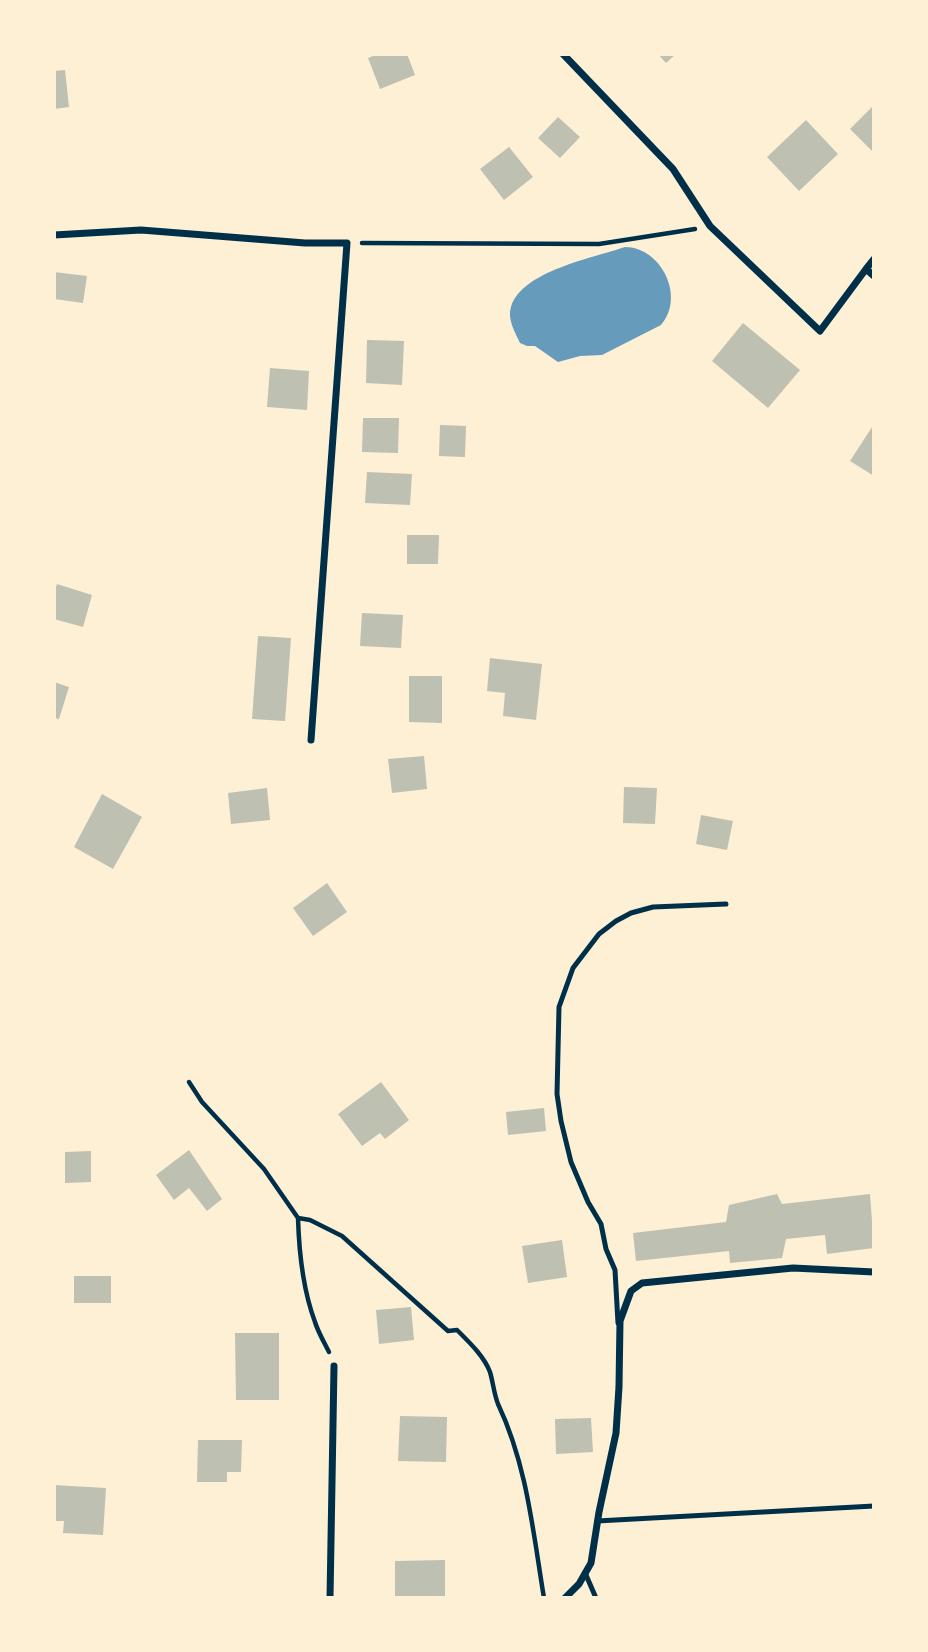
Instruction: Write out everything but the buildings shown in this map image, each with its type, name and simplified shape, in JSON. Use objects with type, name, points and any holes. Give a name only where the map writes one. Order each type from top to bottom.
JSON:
[{"type":"street","points":[[563,54],[673,169],[710,226],[820,331],[874,259]]},
{"type":"street","points":[[54,235],[141,230],[305,243],[347,243],[311,740]]},
{"type":"street","points":[[866,270],[874,276]]},
{"type":"street","points":[[565,1598],[586,1575],[591,1563],[616,1433],[620,1321],[631,1291],[642,1283],[793,1268],[874,1272]]},
{"type":"street","points":[[330,1598],[334,1366]]},
{"type":"lane","points":[[619,1337],[615,1270],[606,1249],[601,1224],[570,1162],[561,1121],[557,1094],[559,1007],[573,968],[599,934],[616,921],[631,913],[653,907],[726,904]]},
{"type":"lane","points":[[597,1521],[874,1506]]},
{"type":"lane","points":[[586,1575],[596,1598]]},
{"type":"path","points":[[347,243],[600,244],[710,226]]},
{"type":"path","points":[[189,1082],[202,1101],[269,1176],[298,1218],[302,1269],[309,1303],[314,1322],[334,1366]]},
{"type":"path","points":[[298,1218],[317,1223],[346,1240],[448,1331],[457,1330],[481,1357],[489,1370],[497,1402],[509,1425],[520,1460],[544,1598]]},
{"type":"water","points":[[625,247],[638,249],[649,255],[659,264],[666,276],[671,301],[668,314],[661,325],[602,355],[580,356],[558,362],[535,346],[520,343],[510,312],[518,295],[529,284],[543,275],[578,261]]}]
